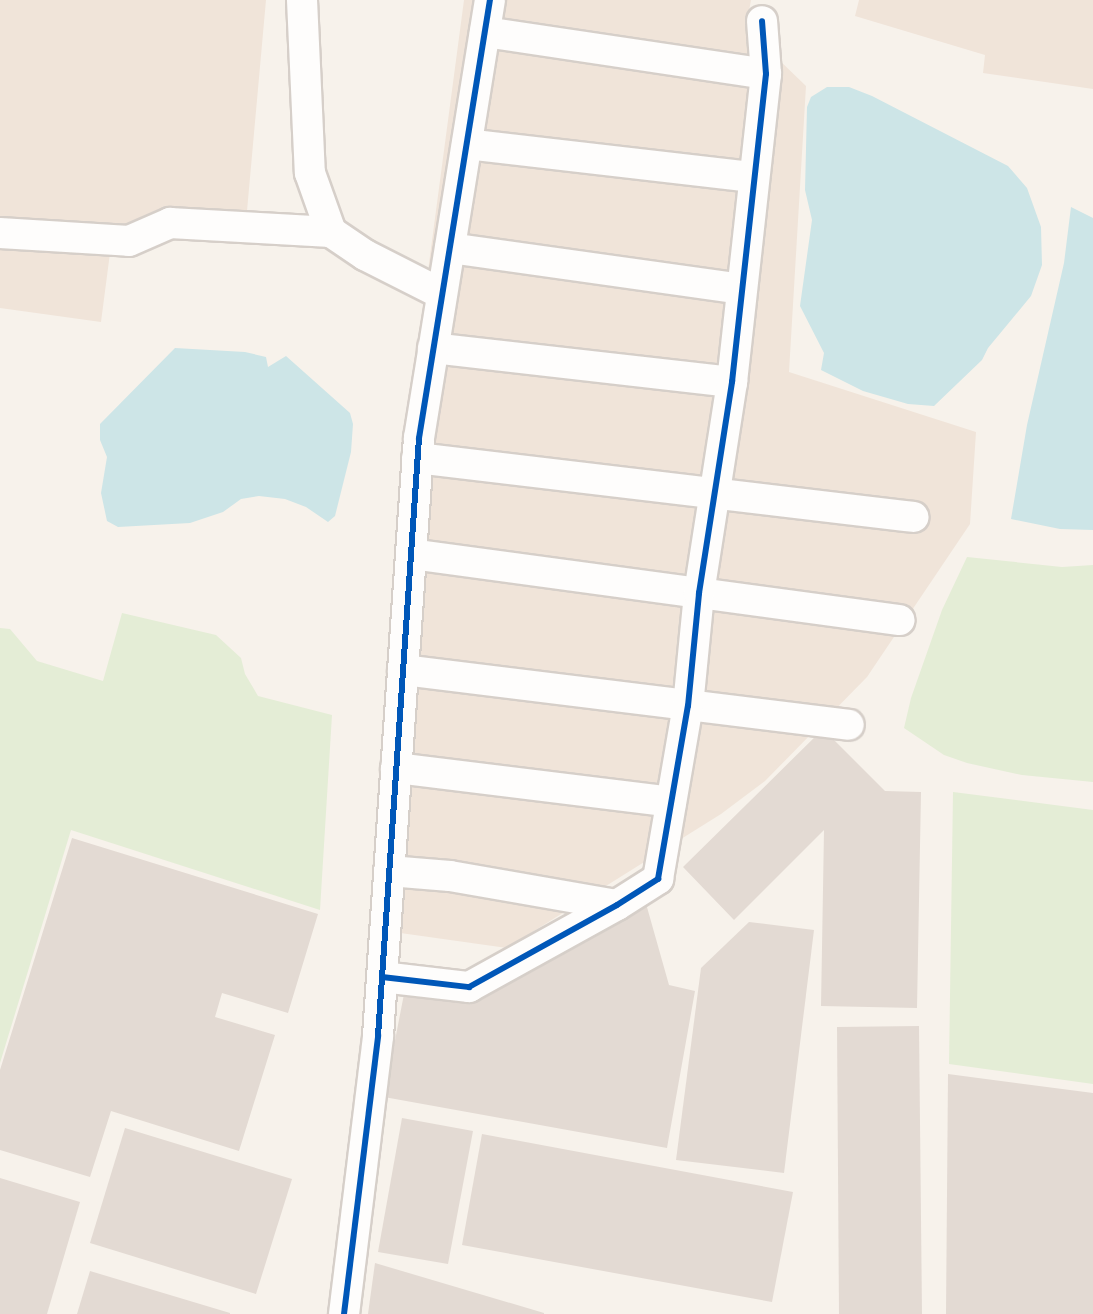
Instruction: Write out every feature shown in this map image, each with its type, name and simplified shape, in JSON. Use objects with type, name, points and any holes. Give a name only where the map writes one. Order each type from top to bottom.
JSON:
[{"type":"street","points":[[302,0],[310,173],[332,232]]},
{"type":"street","points":[[344,1314],[378,1036],[417,458],[490,0]]},
{"type":"street","points":[[382,977],[469,987],[617,905],[658,879],[688,706],[699,593],[732,382],[766,74],[762,21]]},
{"type":"street","points":[[485,32],[766,74]]},
{"type":"street","points":[[467,144],[753,177]]},
{"type":"street","points":[[0,233],[129,241],[170,223],[332,232],[365,255],[442,294]]},
{"type":"street","points":[[450,248],[741,289]]},
{"type":"street","points":[[433,348],[732,382]]},
{"type":"street","points":[[417,458],[914,517]]},
{"type":"street","points":[[411,554],[900,620]]},
{"type":"street","points":[[403,670],[849,725]]},
{"type":"street","points":[[396,768],[671,802]]},
{"type":"street","points":[[389,871],[450,876],[617,905]]},
{"type":"shaded area","points":[[0,0],[266,0],[246,222],[110,253],[101,322],[0,308]]},
{"type":"shaded area","points":[[464,0],[751,0],[746,28],[806,86],[789,372],[976,432],[970,524],[867,677],[765,781],[721,814],[507,948],[372,929],[399,489]]},
{"type":"shaded area","points":[[859,0],[1093,0],[1093,89],[983,73],[985,55],[855,16]]},
{"type":"green space","points":[[967,557],[1062,567],[1093,565],[1093,782],[1022,775],[967,763],[944,755],[904,728],[911,698],[942,610]]},
{"type":"green space","points":[[122,613],[216,635],[241,658],[245,674],[258,696],[332,715],[320,910],[71,830],[0,1063],[0,628],[10,629],[37,661],[103,681]]},
{"type":"green space","points":[[953,792],[1093,810],[1093,1084],[949,1064]]},
{"type":"water","points":[[827,87],[849,87],[872,96],[1008,166],[1027,188],[1041,227],[1042,265],[1031,296],[988,348],[982,360],[934,406],[908,404],[863,391],[821,370],[824,353],[800,306],[812,220],[805,190],[807,107],[811,97]]},
{"type":"water","points":[[1071,207],[1093,218],[1093,530],[1060,529],[1011,519],[1027,425],[1064,263]]},
{"type":"water","points":[[175,348],[245,352],[266,357],[268,367],[286,356],[350,413],[353,424],[351,452],[335,516],[328,522],[306,507],[285,499],[259,496],[241,499],[223,512],[190,523],[118,527],[107,521],[101,493],[107,457],[100,440],[100,424]]},
{"type":"building","points":[[823,729],[885,791],[921,792],[917,1008],[821,1006],[824,830],[734,920],[683,867]]},
{"type":"building","points":[[72,838],[318,914],[288,1013],[222,993],[215,1017],[275,1035],[239,1151],[111,1111],[90,1177],[0,1150],[0,1070]]},
{"type":"building","points":[[643,893],[669,985],[695,991],[667,1148],[384,1097],[404,994],[464,994]]},
{"type":"building","points":[[749,922],[814,930],[784,1173],[676,1160],[701,968]]},
{"type":"building","points":[[919,1026],[922,1314],[839,1314],[837,1027]]},
{"type":"building","points":[[948,1074],[1093,1093],[1093,1314],[946,1314]]},
{"type":"building","points":[[402,1118],[473,1131],[448,1264],[378,1252]]},
{"type":"building","points":[[125,1128],[292,1179],[256,1294],[90,1243]]},
{"type":"building","points":[[482,1134],[793,1192],[772,1302],[462,1245]]},
{"type":"building","points":[[0,1178],[80,1202],[47,1314],[0,1314]]},
{"type":"building","points":[[375,1263],[544,1313],[544,1314],[368,1314]]},
{"type":"building","points":[[90,1271],[230,1313],[230,1314],[77,1314]]},
{"type":"cycle path","points":[[344,1314],[378,1036],[419,438],[490,0]]},
{"type":"cycle path","points":[[382,977],[469,987],[617,905],[658,879],[688,706],[699,593],[732,382],[766,74],[762,21]]}]
